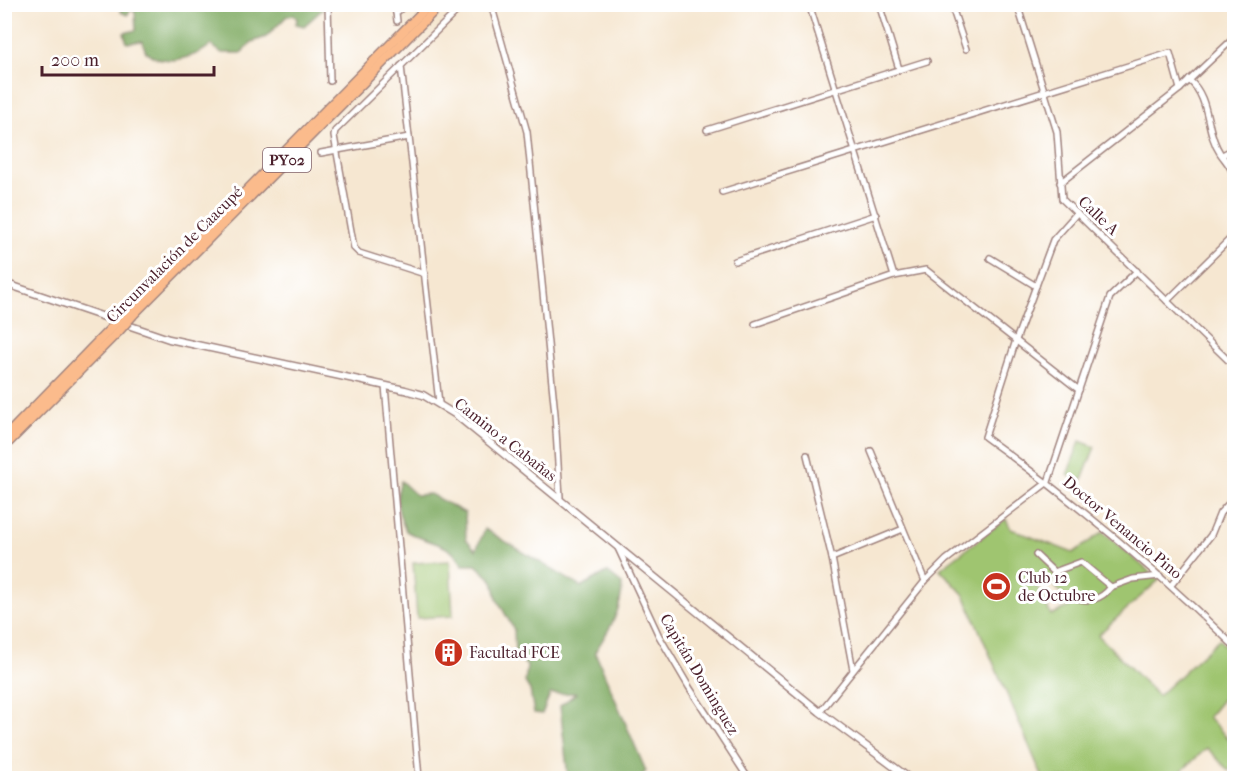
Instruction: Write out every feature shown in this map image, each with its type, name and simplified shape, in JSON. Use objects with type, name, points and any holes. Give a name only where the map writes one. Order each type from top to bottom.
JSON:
[{"type":"highway","name":"Circunvalación de Caacupé","points":[[131,313],[430,4]]},
{"type":"highway","name":"Circunvalación de Caacupé","points":[[4,438],[441,4]]},
{"type":"highway","name":"Circunvalación de Caacupé","points":[[4,447],[115,329]]},
{"type":"street","points":[[328,4],[330,81]]},
{"type":"street","points":[[395,4],[397,21]]},
{"type":"street","points":[[396,13],[406,4]]},
{"type":"street","points":[[425,274],[359,253],[354,248],[335,131],[464,4]]},
{"type":"street","points":[[491,4],[527,132],[554,404],[560,497]]},
{"type":"street","points":[[809,4],[894,276]]},
{"type":"street","points":[[879,4],[899,69]]},
{"type":"street","points":[[951,4],[966,49]]},
{"type":"street","name":"Calle A","points":[[1017,4],[1045,90],[1059,143],[1062,199],[1234,366]]},
{"type":"street","points":[[1060,183],[1180,89],[1234,38]]},
{"type":"street","points":[[722,192],[1170,53],[1180,89]]},
{"type":"street","points":[[707,130],[927,61]]},
{"type":"street","points":[[401,66],[439,403]]},
{"type":"street","points":[[1189,80],[1198,88],[1222,155],[1231,165],[1234,177]]},
{"type":"street","points":[[321,153],[409,137]]},
{"type":"street","points":[[1222,155],[1234,149]]},
{"type":"street","points":[[1016,340],[1053,240],[1077,213]]},
{"type":"street","points":[[735,261],[876,215]]},
{"type":"street","points":[[1167,301],[1234,235]]},
{"type":"street","points":[[990,258],[1036,286]]},
{"type":"street","points":[[755,324],[894,276],[918,270],[934,274],[1079,390]]},
{"type":"street","points":[[820,712],[925,581],[946,560],[1048,482],[1110,297],[1137,271]]},
{"type":"street","name":"Camino a Cabañas","points":[[4,283],[169,339],[386,386],[423,395],[439,403],[560,497],[618,548],[820,712],[909,778]]},
{"type":"street","name":"Doctor Venancio Pino","points":[[1016,340],[985,437],[1048,482],[1172,584],[1234,646]]},
{"type":"street","points":[[386,386],[419,778]]},
{"type":"street","points":[[871,451],[925,581]]},
{"type":"street","points":[[807,455],[832,558],[852,670]]},
{"type":"street","points":[[1233,501],[1234,510]]},
{"type":"street","points":[[1172,584],[1211,535],[1220,513],[1233,501]]},
{"type":"street","points":[[832,558],[903,529]]},
{"type":"street","name":"Capitán Dominguez","points":[[618,548],[659,636],[688,687],[748,778]]},
{"type":"street","points":[[1036,555],[1054,572],[1081,562],[1111,587]]},
{"type":"street","points":[[1072,597],[1086,601],[1102,598],[1111,587],[1133,579],[1160,576]]},
{"type":"street","points":[[1229,641],[1234,635]]},
{"type":"green space","points":[[119,5],[323,5],[323,9],[304,26],[296,24],[297,19],[294,15],[287,16],[266,37],[252,42],[241,53],[222,53],[211,45],[197,54],[170,60],[153,57],[146,52],[142,41],[127,43],[124,33],[136,30],[135,13],[132,9],[127,15],[121,12]]},
{"type":"green space","points":[[1080,441],[1095,447],[1082,480],[1067,475]]},
{"type":"green space","points":[[401,481],[416,495],[430,494],[465,513],[466,539],[476,550],[485,529],[581,587],[607,572],[622,584],[617,612],[595,652],[646,771],[640,778],[568,778],[560,706],[576,693],[550,694],[542,714],[534,713],[530,690],[525,682],[527,666],[515,654],[514,630],[497,599],[493,581],[476,565],[463,565],[451,551],[406,531],[398,506]]},
{"type":"green space","points":[[1006,519],[1011,529],[1073,553],[1103,532],[1159,580],[1098,635],[1158,696],[1219,639],[1234,656],[1234,685],[1208,717],[1234,745],[1234,766],[1229,771],[1207,748],[1178,774],[1153,778],[1043,778],[964,595],[940,569]],"holes":[[[1042,572],[1072,605],[1051,615],[1033,578]]]},
{"type":"green space","points":[[450,561],[453,616],[417,618],[413,563]]},
{"type":"place","name":"Club 12 de Octubre","points":[[997,586]]},
{"type":"place","name":"Facultad FCE","points":[[448,652]]}]
